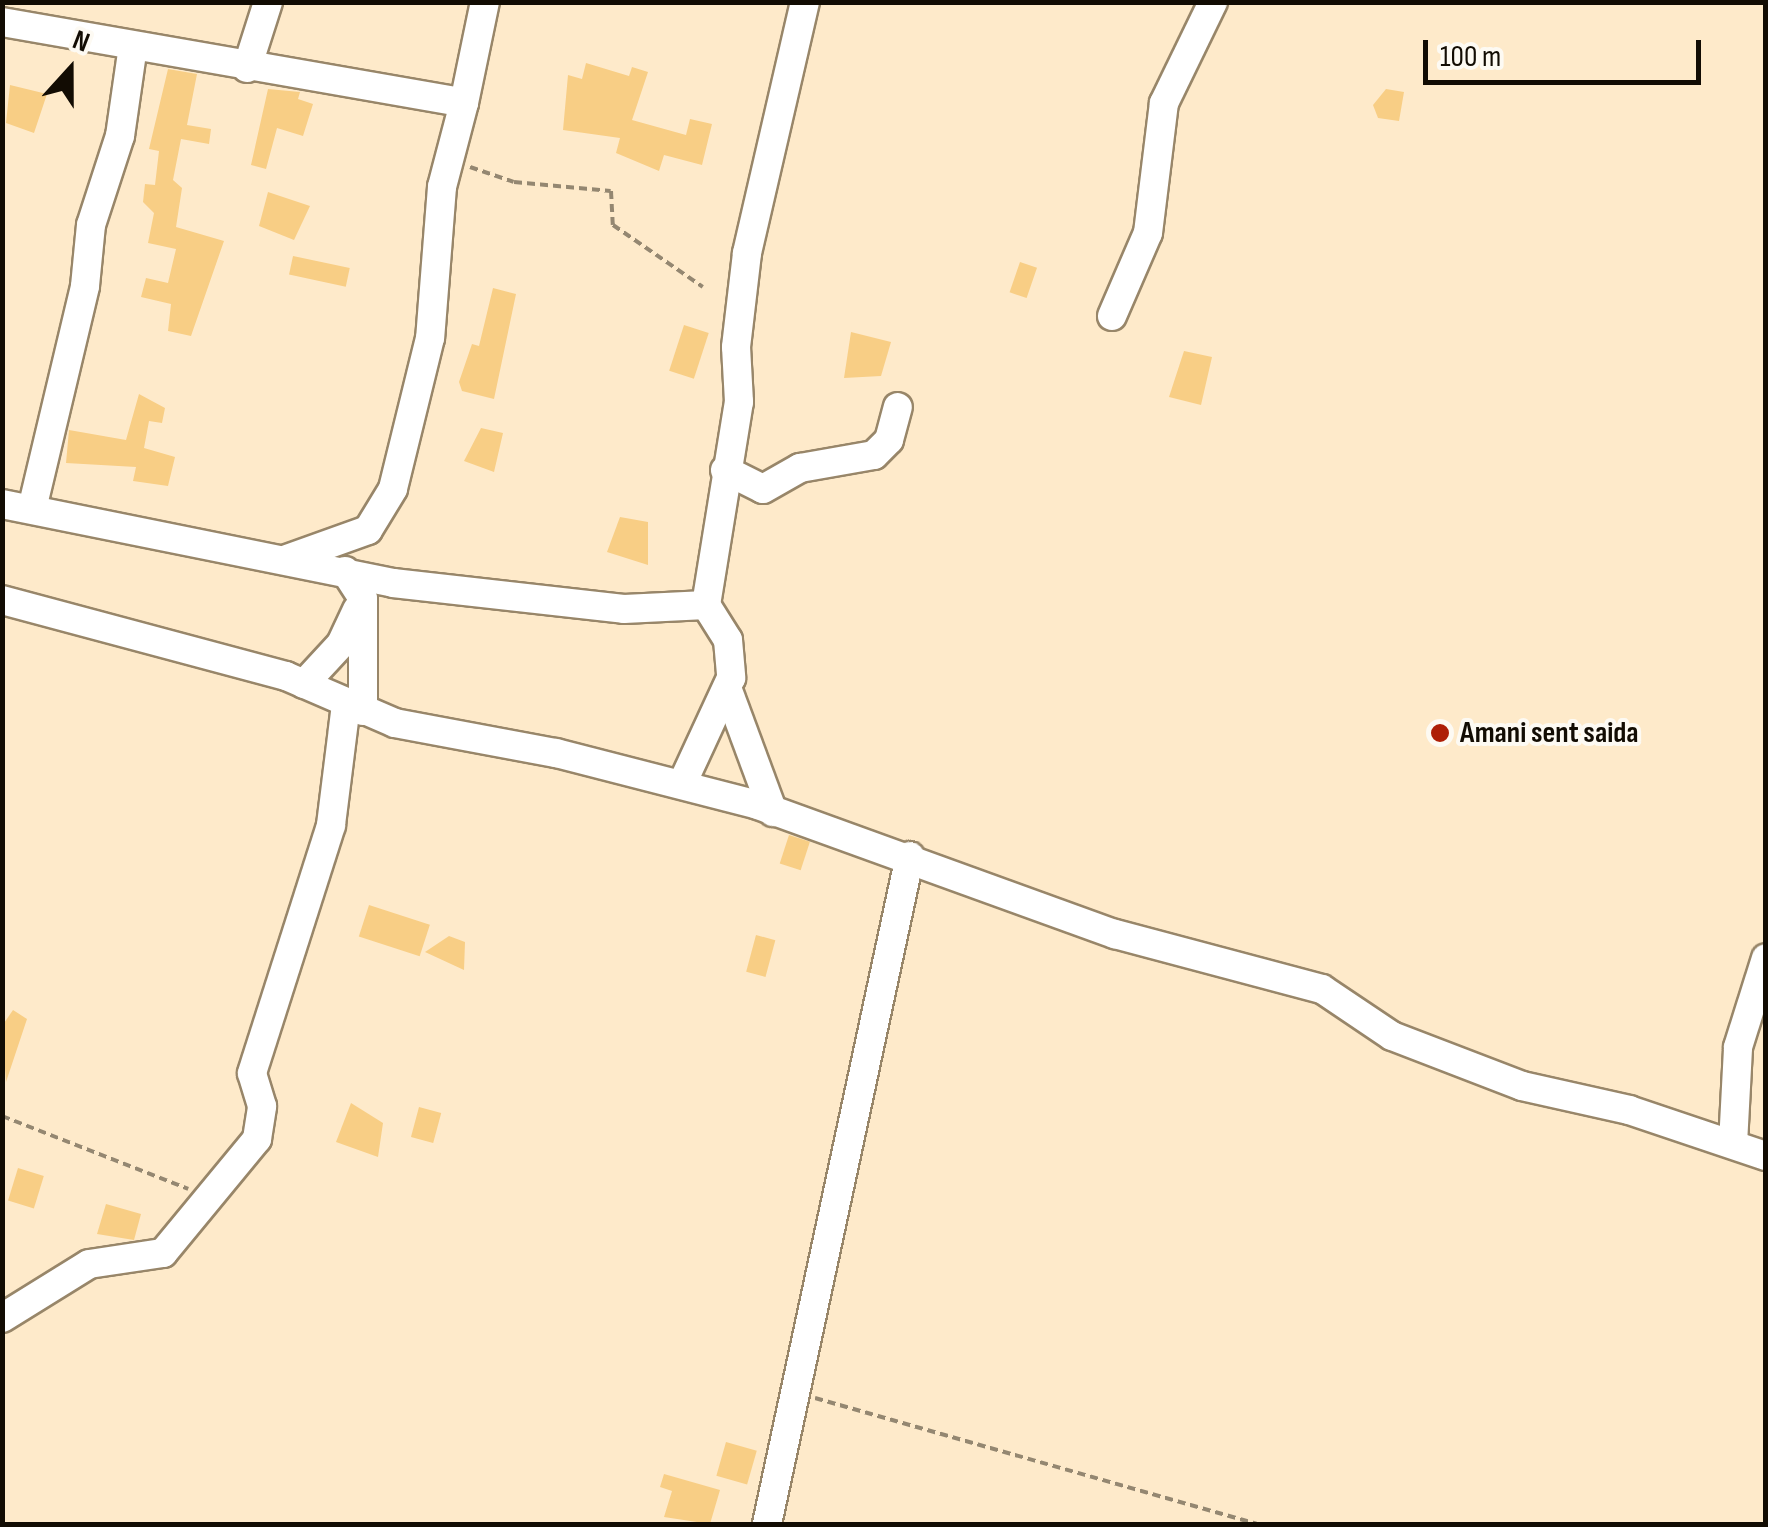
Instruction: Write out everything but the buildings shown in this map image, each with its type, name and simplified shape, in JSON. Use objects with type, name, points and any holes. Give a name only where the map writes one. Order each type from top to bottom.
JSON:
[{"type":"street","points":[[247,68],[268,2]]},
{"type":"street","points":[[287,559],[368,530],[393,488],[430,338],[442,187],[485,2]]},
{"type":"street","points":[[773,812],[729,693],[728,640],[706,606],[740,396],[736,346],[747,254],[805,2]]},
{"type":"street","points":[[1112,316],[1148,232],[1164,103],[1213,2]]},
{"type":"street","points":[[2,22],[247,68],[464,102]]},
{"type":"street","points":[[32,509],[85,286],[91,225],[120,136],[133,46]]},
{"type":"street","points":[[725,470],[763,489],[800,468],[874,455],[889,440],[898,408]]},
{"type":"street","points":[[2,504],[346,571],[624,609],[706,606]]},
{"type":"street","points":[[2,1318],[88,1264],[163,1253],[206,1196],[257,1139],[262,1106],[252,1073],[331,825],[355,708],[364,600],[346,571]]},
{"type":"street","points":[[2,600],[304,684],[355,708],[682,784],[773,812],[910,856],[1115,934],[1322,989],[1392,1036],[1522,1086],[1766,1156]]},
{"type":"street","points":[[304,684],[341,644],[364,600]]},
{"type":"street","points":[[682,784],[705,722],[729,693]]},
{"type":"street","points":[[767,1524],[910,856]]},
{"type":"street","points":[[1733,1144],[1738,1047],[1766,958]]},
{"type":"path","points":[[453,150],[488,176],[611,191],[613,225],[703,287]]},
{"type":"path","points":[[2,1116],[206,1196]]},
{"type":"path","points":[[795,1392],[1256,1524]]},
{"type":"place","name":"Amani sent saida","points":[[1440,733]]}]
